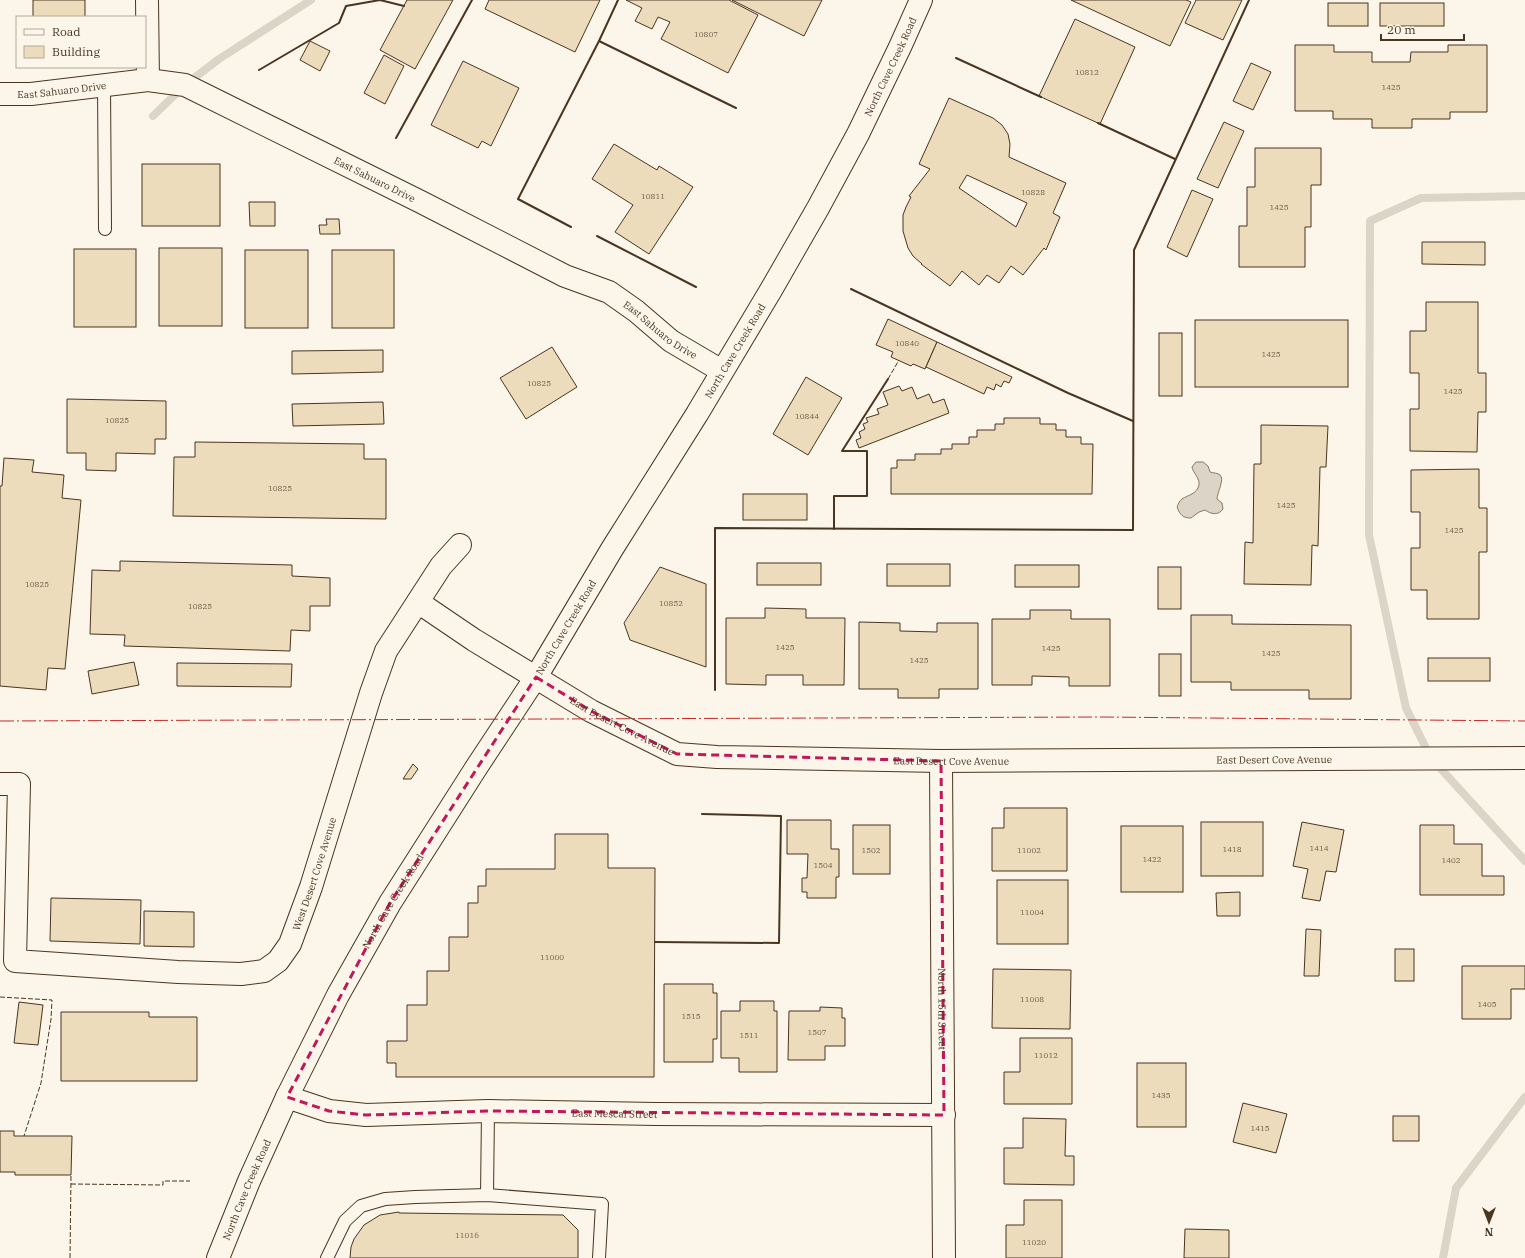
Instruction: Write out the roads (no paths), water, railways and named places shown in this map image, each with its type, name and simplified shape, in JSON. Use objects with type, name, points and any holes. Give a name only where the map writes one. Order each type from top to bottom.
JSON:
[{"type":"street","points":[[147,0],[148,80]]},
{"type":"street","name":"North Cave Creek Road","points":[[218,1258],[249,1181],[287,1097],[338,995],[390,903],[480,761],[536,677],[612,549],[697,414],[771,290],[858,134],[921,0]]},
{"type":"street","name":"East Sahuaro Drive","points":[[0,94],[31,94],[148,80],[185,85],[421,202],[565,276],[609,292],[636,311],[671,341],[722,371]]},
{"type":"street","name":"West Desert Cove Avenue","points":[[0,784],[19,784],[15,961],[178,972],[241,974],[264,971],[278,961],[290,944],[311,887],[371,693],[386,652],[441,566],[460,545]]},
{"type":"street","name":"East Desert Cove Avenue","points":[[418,602],[474,640],[591,711],[677,754],[724,757],[941,761],[1525,758]]},
{"type":"street","name":"North 15th Street","points":[[941,761],[944,1258]]},
{"type":"street","name":"East Mescal Street","points":[[287,1097],[329,1111],[366,1115],[488,1111],[655,1114],[944,1115]]},
{"type":"lane","points":[[104,85],[105,229]]},
{"type":"lane","points":[[487,1195],[488,1111]]},
{"type":"lane","points":[[327,1258],[345,1221],[361,1206],[385,1199],[415,1196],[487,1195],[602,1204],[599,1258]]},
{"type":"waterway","points":[[153,116],[185,85],[219,59],[311,0]]},
{"type":"waterway","points":[[1525,196],[1421,198],[1370,221],[1369,535],[1406,708],[1431,758],[1525,861]]},
{"type":"waterway","points":[[1443,1258],[1456,1188],[1525,1097]]}]
